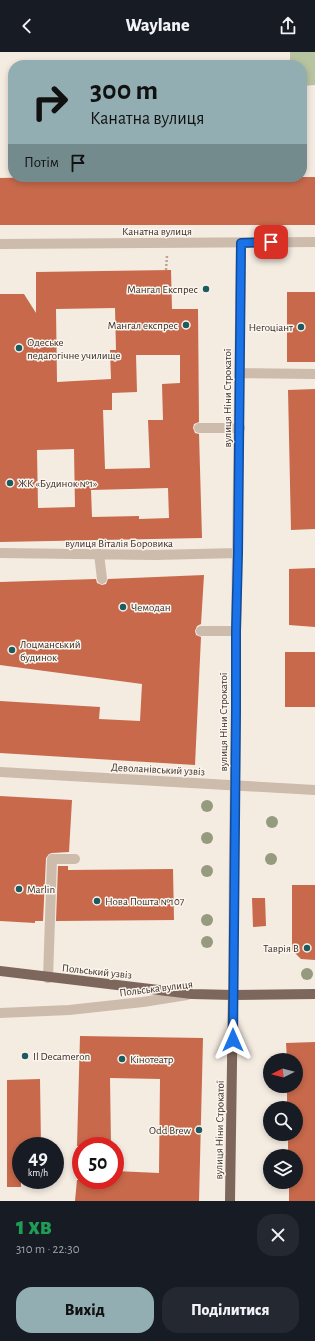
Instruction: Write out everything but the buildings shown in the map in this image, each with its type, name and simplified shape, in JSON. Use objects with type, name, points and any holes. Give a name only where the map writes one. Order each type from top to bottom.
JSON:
[{"type":"main road","name":"Польський узвіз","points":[[0,971],[48,978],[192,994]]},
{"type":"main road","name":"Польська вулиця","points":[[192,994],[315,994]]},
{"type":"main road","name":"вулиця Ніни Строкатої","points":[[230,1201],[233,995]]},
{"type":"street","name":"Канатна вулиця","points":[[0,244],[315,242]]},
{"type":"street","name":"вулиця Ніни Строкатої","points":[[233,995],[241,243]]},
{"type":"street","points":[[240,373],[315,374]]},
{"type":"street","points":[[199,428],[240,428]]},
{"type":"street","name":"вулиця Віталія Боровика","points":[[0,554],[238,553]]},
{"type":"street","points":[[99,554],[102,579]]},
{"type":"street","points":[[201,631],[236,631]]},
{"type":"street","name":"Деволанівський узвіз","points":[[0,772],[315,790]]},
{"type":"street","points":[[48,978],[52,858],[75,859]]},
{"type":"street","name":"Польська вулиця","points":[[0,1013],[69,1010],[143,1002],[192,994]]},
{"type":"green space","points":[[290,52],[315,52],[315,85],[307,86],[307,60],[290,60]]},
{"type":"place","name":"Мангал Експрес","points":[[206,289]]},
{"type":"place","name":"Мангал експрес","points":[[186,325]]},
{"type":"place","name":"Негоціант","points":[[301,327]]},
{"type":"place","name":"Одеське педагогічне училище","points":[[19,348]]},
{"type":"place","name":"ЖК «Будинок №1»","points":[[10,483]]},
{"type":"place","name":"Чемодан","points":[[123,607]]},
{"type":"place","name":"Лоцманський будинок","points":[[12,650]]},
{"type":"place","name":"Marlin","points":[[19,889]]},
{"type":"place","name":"Нова Пошта №107","points":[[97,901]]},
{"type":"place","name":"Таврія В","points":[[307,948]]},
{"type":"place","name":"Il Decameron","points":[[25,1056]]},
{"type":"place","name":"Кінотеатр","points":[[122,1059]]},
{"type":"place","name":"Odd Brew","points":[[199,1130]]},
{"type":"route","points":[[233,1040],[241,243],[271,242]]}]
